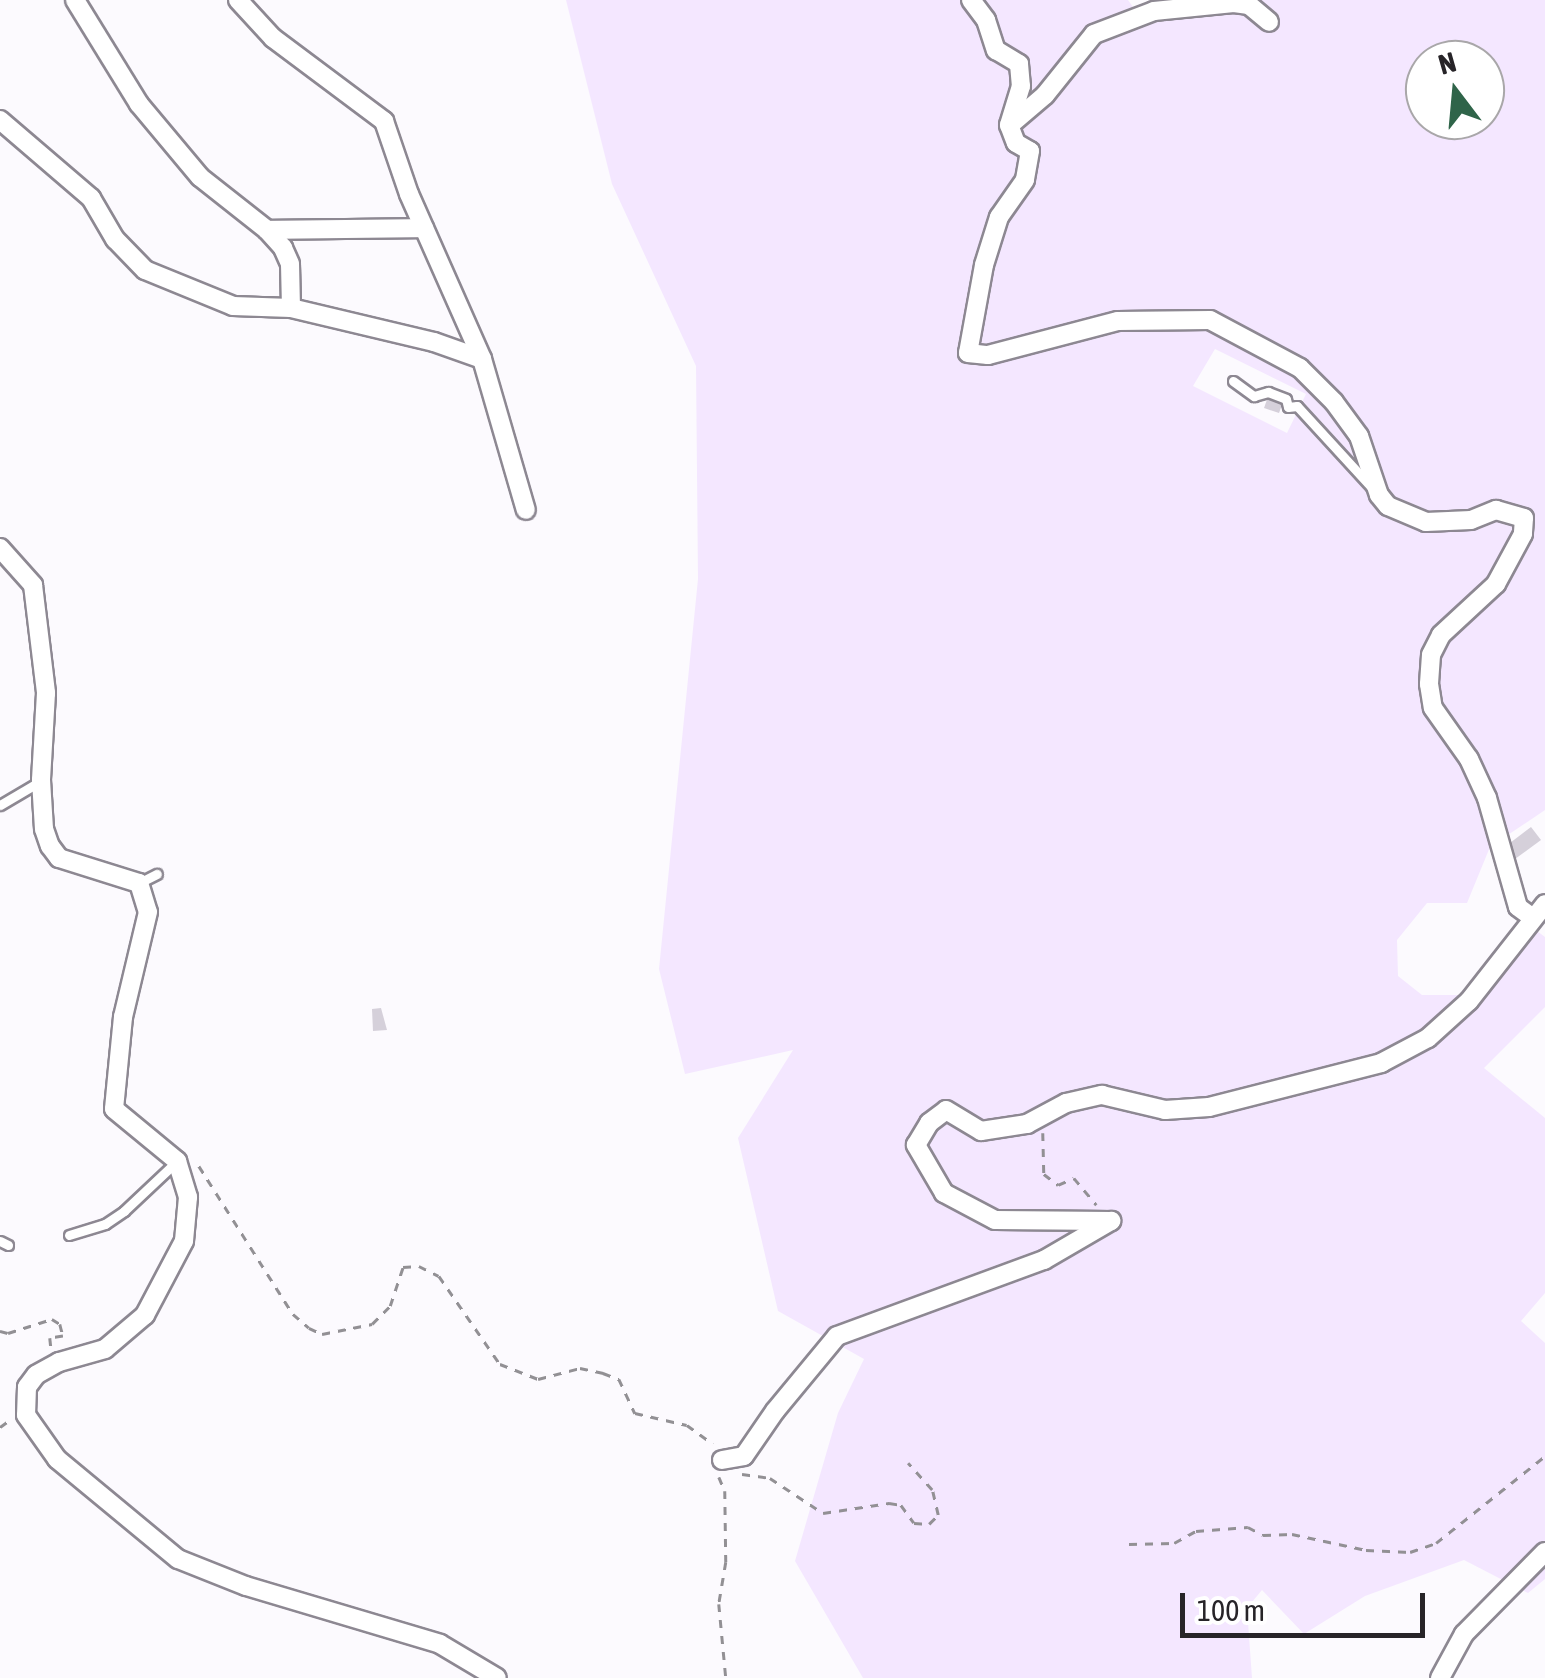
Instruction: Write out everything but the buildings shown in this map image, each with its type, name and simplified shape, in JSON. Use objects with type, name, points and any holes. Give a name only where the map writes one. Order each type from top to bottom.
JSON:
[{"type":"street","points":[[75,0],[139,104],[200,177],[267,230],[290,264],[291,308]]},
{"type":"street","points":[[238,0],[274,38],[384,120],[424,228],[482,360],[526,510]]},
{"type":"street","points":[[971,0],[986,20],[996,50],[1019,64],[1021,86],[1010,125],[1016,143],[1030,151],[1025,180],[994,233],[974,303],[968,353],[1004,352],[1118,321],[1210,320],[1300,368],[1334,402],[1359,436],[1379,494],[1388,506],[1426,522],[1470,520],[1496,510],[1524,518],[1523,534],[1496,584],[1441,635],[1431,655],[1428,684],[1433,708],[1469,759],[1488,798],[1518,908],[1539,911],[1469,1001],[1428,1038],[1381,1063],[1209,1108],[1165,1110],[1102,1095],[1066,1103],[1040,1118],[981,1130],[946,1110],[929,1123],[916,1145],[944,1193],[995,1220],[1111,1221]]},
{"type":"street","points":[[1010,125],[1046,96],[1094,34],[1154,11],[1234,3],[1249,5],[1269,22]]},
{"type":"street","points":[[0,120],[92,198],[121,248],[145,270],[234,306],[291,308],[434,342],[482,360]]},
{"type":"street","points":[[267,230],[424,228]]},
{"type":"street","points":[[0,548],[33,585],[46,693],[44,829],[59,858],[139,884],[148,912],[123,1017],[114,1109],[177,1162],[188,1197],[184,1241],[146,1315],[105,1349],[59,1362],[27,1387],[26,1415],[57,1458],[178,1559],[246,1586],[440,1644],[497,1678]]},
{"type":"street","points":[[722,1460],[744,1456],[837,1336],[1044,1260],[1111,1221]]},
{"type":"street","points":[[1440,1678],[1464,1634],[1545,1552]]},
{"type":"lane","points":[[1233,381],[1254,396],[1268,392],[1286,399],[1288,406],[1297,406],[1347,465],[1379,494]]},
{"type":"lane","points":[[0,805],[42,780]]},
{"type":"lane","points":[[139,884],[156,874]]},
{"type":"lane","points":[[69,1236],[105,1224],[124,1211],[177,1162]]},
{"type":"path","points":[[1040,1118],[1045,1140],[1044,1174],[1058,1185],[1074,1178],[1111,1221]]},
{"type":"path","points":[[177,1162],[190,1162],[202,1168],[285,1301],[308,1328],[322,1334],[372,1324],[390,1306],[403,1266],[418,1266],[439,1276],[500,1364],[538,1378],[580,1368],[619,1379],[635,1412],[696,1429],[710,1440],[722,1460],[740,1473],[770,1478],[823,1513],[888,1503],[901,1505],[914,1523],[928,1524],[938,1515],[932,1490],[908,1463]]},
{"type":"path","points":[[0,1331],[8,1334],[52,1318],[60,1324],[63,1336],[50,1338],[59,1362]]},
{"type":"path","points":[[1129,1544],[1174,1543],[1196,1530],[1248,1527],[1264,1536],[1292,1534],[1366,1550],[1410,1552],[1436,1543],[1545,1456]]},
{"type":"path","points":[[722,1460],[718,1471],[725,1491],[726,1562],[719,1604],[726,1678]]},
{"type":"shaded area","points":[[566,0],[1128,0],[1138,14],[1155,16],[1170,0],[1545,0],[1545,810],[1490,847],[1467,903],[1427,903],[1397,940],[1398,976],[1422,995],[1464,995],[1469,1015],[1533,928],[1545,937],[1545,1007],[1484,1068],[1545,1118],[1545,1293],[1521,1321],[1545,1343],[1545,1579],[1528,1593],[1464,1560],[1365,1596],[1304,1634],[1262,1590],[1247,1608],[1252,1678],[863,1678],[795,1561],[838,1413],[864,1359],[778,1311],[738,1138],[793,1050],[685,1074],[659,969],[698,579],[696,366],[612,184]],"holes":[[[1215,349],[1306,394],[1287,433],[1193,386]]]}]
